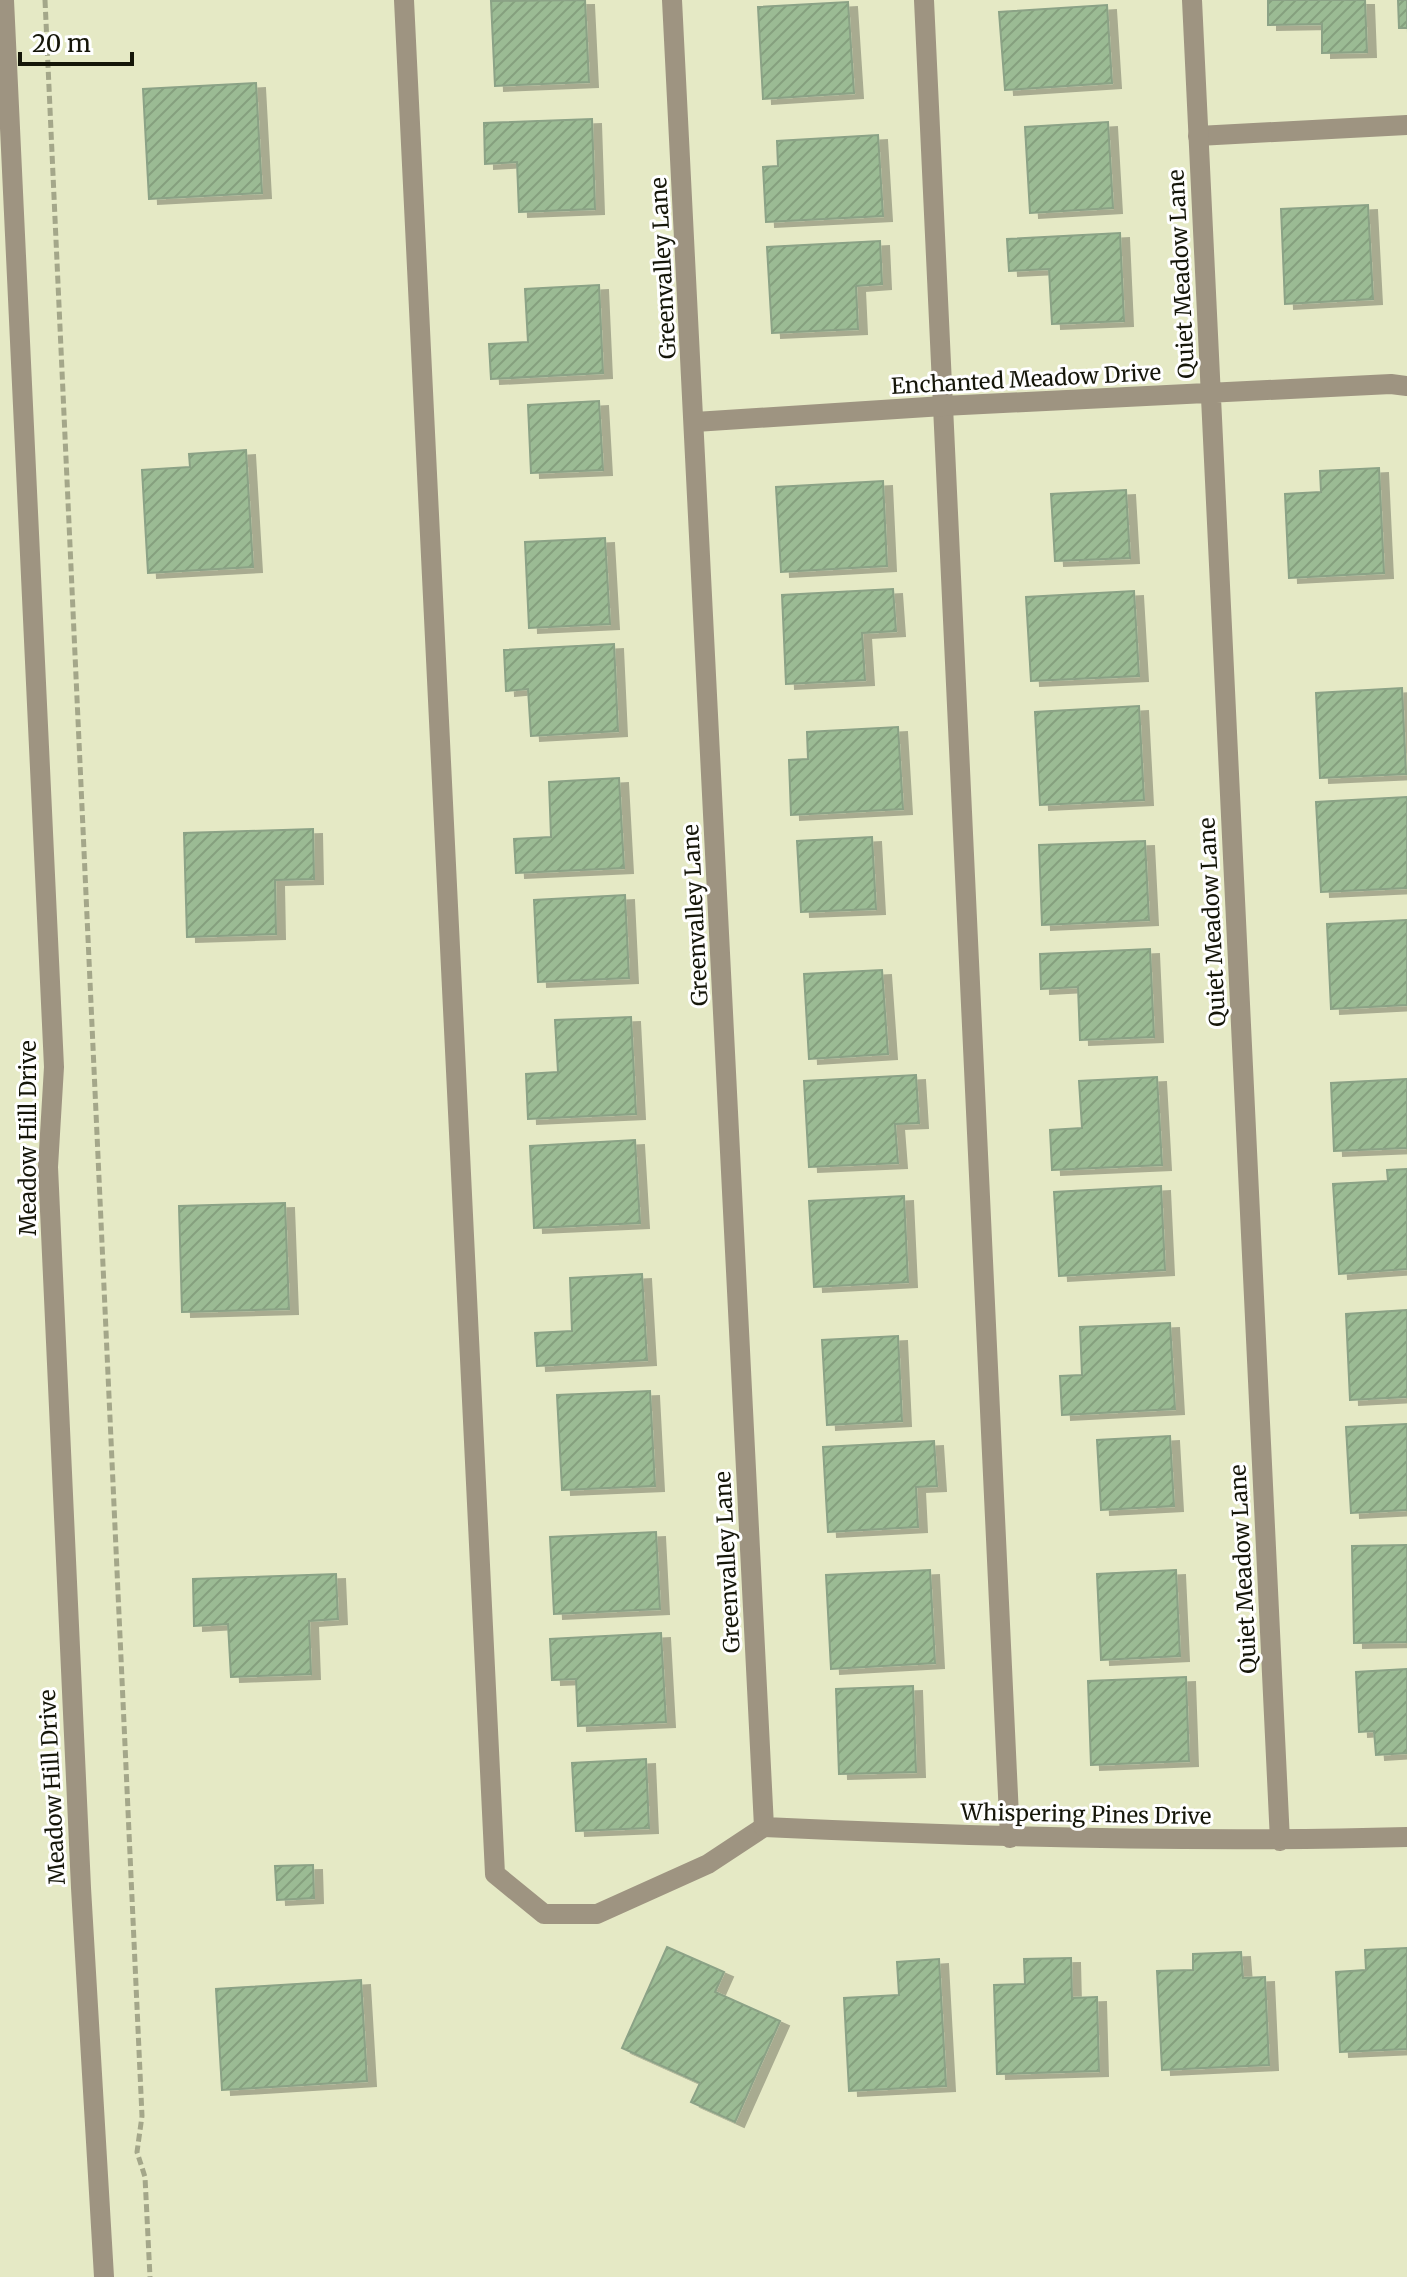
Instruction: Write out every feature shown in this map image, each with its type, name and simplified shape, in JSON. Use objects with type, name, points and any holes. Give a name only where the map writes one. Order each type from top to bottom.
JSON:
[{"type":"street","name":"Meadow Hill Drive","points":[[4,0],[54,1067],[48,1167],[60,1449],[104,2277]]},
{"type":"street","points":[[404,0],[495,1874],[544,1914],[597,1914],[708,1864],[764,1827]]},
{"type":"street","name":"Greenvalley Lane","points":[[672,0],[764,1827]]},
{"type":"street","points":[[924,0],[1010,1838]]},
{"type":"street","name":"Quiet Meadow Lane","points":[[1192,0],[1280,1841]]},
{"type":"street","points":[[1198,136],[1407,125]]},
{"type":"street","name":"Enchanted Meadow Drive","points":[[695,422],[943,406],[1391,384],[1407,386]]},
{"type":"street","name":"Whispering Pines Drive","points":[[764,1827],[1010,1838],[1280,1841],[1407,1837]]},
{"type":"path","points":[[45,0],[142,2116],[137,2152],[145,2177],[150,2277]]},
{"type":"building","points":[[585,0],[589,82],[495,86],[491,1]]},
{"type":"building","points":[[1268,0],[1365,0],[1367,52],[1322,53],[1322,24],[1268,25]]},
{"type":"building","points":[[1398,0],[1407,0],[1407,28],[1399,28]]},
{"type":"building","points":[[848,2],[854,93],[763,99],[758,7]]},
{"type":"building","points":[[1107,5],[1112,83],[1005,90],[999,12]]},
{"type":"building","points":[[256,83],[262,193],[149,199],[143,89]]},
{"type":"building","points":[[592,119],[595,209],[519,212],[517,162],[485,164],[484,123]]},
{"type":"building","points":[[1108,122],[1113,208],[1030,213],[1025,127]]},
{"type":"building","points":[[878,135],[883,216],[766,222],[763,167],[778,166],[777,141]]},
{"type":"building","points":[[1368,205],[1373,299],[1285,304],[1281,209]]},
{"type":"building","points":[[1120,233],[1124,321],[1052,324],[1049,269],[1009,271],[1007,239]]},
{"type":"building","points":[[880,241],[882,284],[856,286],[858,329],[772,333],[767,247]]},
{"type":"building","points":[[599,285],[603,373],[491,379],[489,344],[528,342],[525,289]]},
{"type":"building","points":[[599,401],[603,470],[531,473],[528,405]]},
{"type":"building","points":[[246,450],[253,567],[148,573],[142,470],[190,467],[189,454]]},
{"type":"building","points":[[1379,468],[1384,573],[1289,578],[1285,494],[1321,492],[1320,471]]},
{"type":"building","points":[[883,481],[887,566],[781,572],[776,487]]},
{"type":"building","points":[[1126,490],[1130,558],[1055,561],[1051,494]]},
{"type":"building","points":[[605,538],[610,624],[529,628],[525,542]]},
{"type":"building","points":[[893,589],[896,631],[862,633],[865,680],[786,684],[782,595]]},
{"type":"building","points":[[1134,591],[1139,676],[1031,681],[1026,597]]},
{"type":"building","points":[[614,644],[618,731],[531,736],[528,689],[506,691],[504,650]]},
{"type":"building","points":[[1402,688],[1406,774],[1320,778],[1316,693]]},
{"type":"building","points":[[1139,706],[1144,800],[1040,805],[1035,712]]},
{"type":"building","points":[[898,727],[903,809],[791,815],[789,760],[808,759],[807,732]]},
{"type":"building","points":[[619,778],[624,868],[516,873],[514,839],[551,837],[549,782]]},
{"type":"building","points":[[1407,797],[1407,888],[1321,892],[1316,802]]},
{"type":"building","points":[[313,829],[314,879],[275,880],[276,934],[187,937],[184,833]]},
{"type":"building","points":[[872,837],[876,909],[801,912],[797,841]]},
{"type":"building","points":[[1145,841],[1149,920],[1042,925],[1039,845]]},
{"type":"building","points":[[625,895],[629,978],[538,982],[534,900]]},
{"type":"building","points":[[1407,920],[1407,1005],[1331,1009],[1327,924]]},
{"type":"building","points":[[1150,949],[1154,1037],[1080,1040],[1078,987],[1041,989],[1040,954]]},
{"type":"building","points":[[882,970],[888,1054],[809,1059],[804,974]]},
{"type":"building","points":[[631,1017],[636,1114],[528,1119],[526,1074],[558,1072],[555,1020]]},
{"type":"building","points":[[916,1075],[919,1123],[895,1124],[898,1163],[809,1167],[804,1081]]},
{"type":"building","points":[[1157,1077],[1162,1165],[1052,1170],[1050,1130],[1082,1128],[1079,1081]]},
{"type":"building","points":[[1407,1079],[1407,1148],[1334,1151],[1331,1083]]},
{"type":"building","points":[[635,1140],[640,1223],[534,1228],[530,1146]]},
{"type":"building","points":[[1407,1169],[1407,1269],[1339,1274],[1333,1184],[1388,1181],[1387,1170]]},
{"type":"building","points":[[1161,1186],[1165,1270],[1059,1276],[1054,1192]]},
{"type":"building","points":[[904,1196],[908,1282],[814,1287],[809,1201]]},
{"type":"building","points":[[285,1203],[289,1309],[182,1312],[179,1206]]},
{"type":"building","points":[[642,1274],[647,1360],[537,1366],[535,1333],[572,1331],[570,1278]]},
{"type":"building","points":[[1407,1310],[1407,1397],[1350,1400],[1346,1314]]},
{"type":"building","points":[[1170,1323],[1175,1409],[1062,1415],[1060,1376],[1082,1375],[1080,1327]]},
{"type":"building","points":[[898,1336],[902,1421],[827,1425],[822,1340]]},
{"type":"building","points":[[650,1391],[655,1486],[562,1490],[557,1395]]},
{"type":"building","points":[[1407,1424],[1407,1510],[1351,1513],[1346,1427]]},
{"type":"building","points":[[1170,1436],[1174,1506],[1101,1510],[1097,1440]]},
{"type":"building","points":[[934,1441],[937,1486],[916,1487],[918,1527],[828,1532],[823,1447]]},
{"type":"building","points":[[656,1532],[660,1609],[554,1614],[550,1537]]},
{"type":"building","points":[[1407,1545],[1407,1642],[1354,1643],[1352,1546]]},
{"type":"building","points":[[930,1570],[935,1663],[831,1669],[826,1575]]},
{"type":"building","points":[[1176,1570],[1180,1656],[1101,1660],[1097,1574]]},
{"type":"building","points":[[336,1574],[338,1619],[309,1621],[311,1674],[231,1677],[228,1624],[194,1626],[193,1579]]},
{"type":"building","points":[[661,1633],[666,1722],[578,1726],[576,1679],[552,1680],[550,1639]]},
{"type":"building","points":[[1407,1669],[1407,1753],[1376,1755],[1374,1731],[1359,1732],[1356,1672]]},
{"type":"building","points":[[1186,1677],[1189,1761],[1091,1765],[1088,1681]]},
{"type":"building","points":[[913,1686],[916,1772],[839,1774],[836,1689]]},
{"type":"building","points":[[646,1759],[649,1828],[576,1831],[572,1763]]},
{"type":"building","points":[[313,1865],[314,1898],[277,1900],[275,1866]]},
{"type":"building","points":[[667,1947],[724,1972],[715,1992],[780,2021],[735,2122],[691,2102],[700,2083],[622,2048]]},
{"type":"building","points":[[1407,1948],[1407,2049],[1340,2052],[1336,1972],[1366,1970],[1365,1950]]},
{"type":"building","points":[[1241,1952],[1243,1978],[1265,1977],[1269,2065],[1162,2070],[1157,1971],[1193,1970],[1193,1954]]},
{"type":"building","points":[[1071,1958],[1072,1998],[1097,1997],[1099,2071],[997,2074],[994,1985],[1025,1984],[1024,1959]]},
{"type":"building","points":[[939,1959],[946,2086],[849,2091],[844,1998],[899,1995],[897,1962]]},
{"type":"building","points":[[361,1980],[367,2081],[222,2090],[216,1989]]}]
